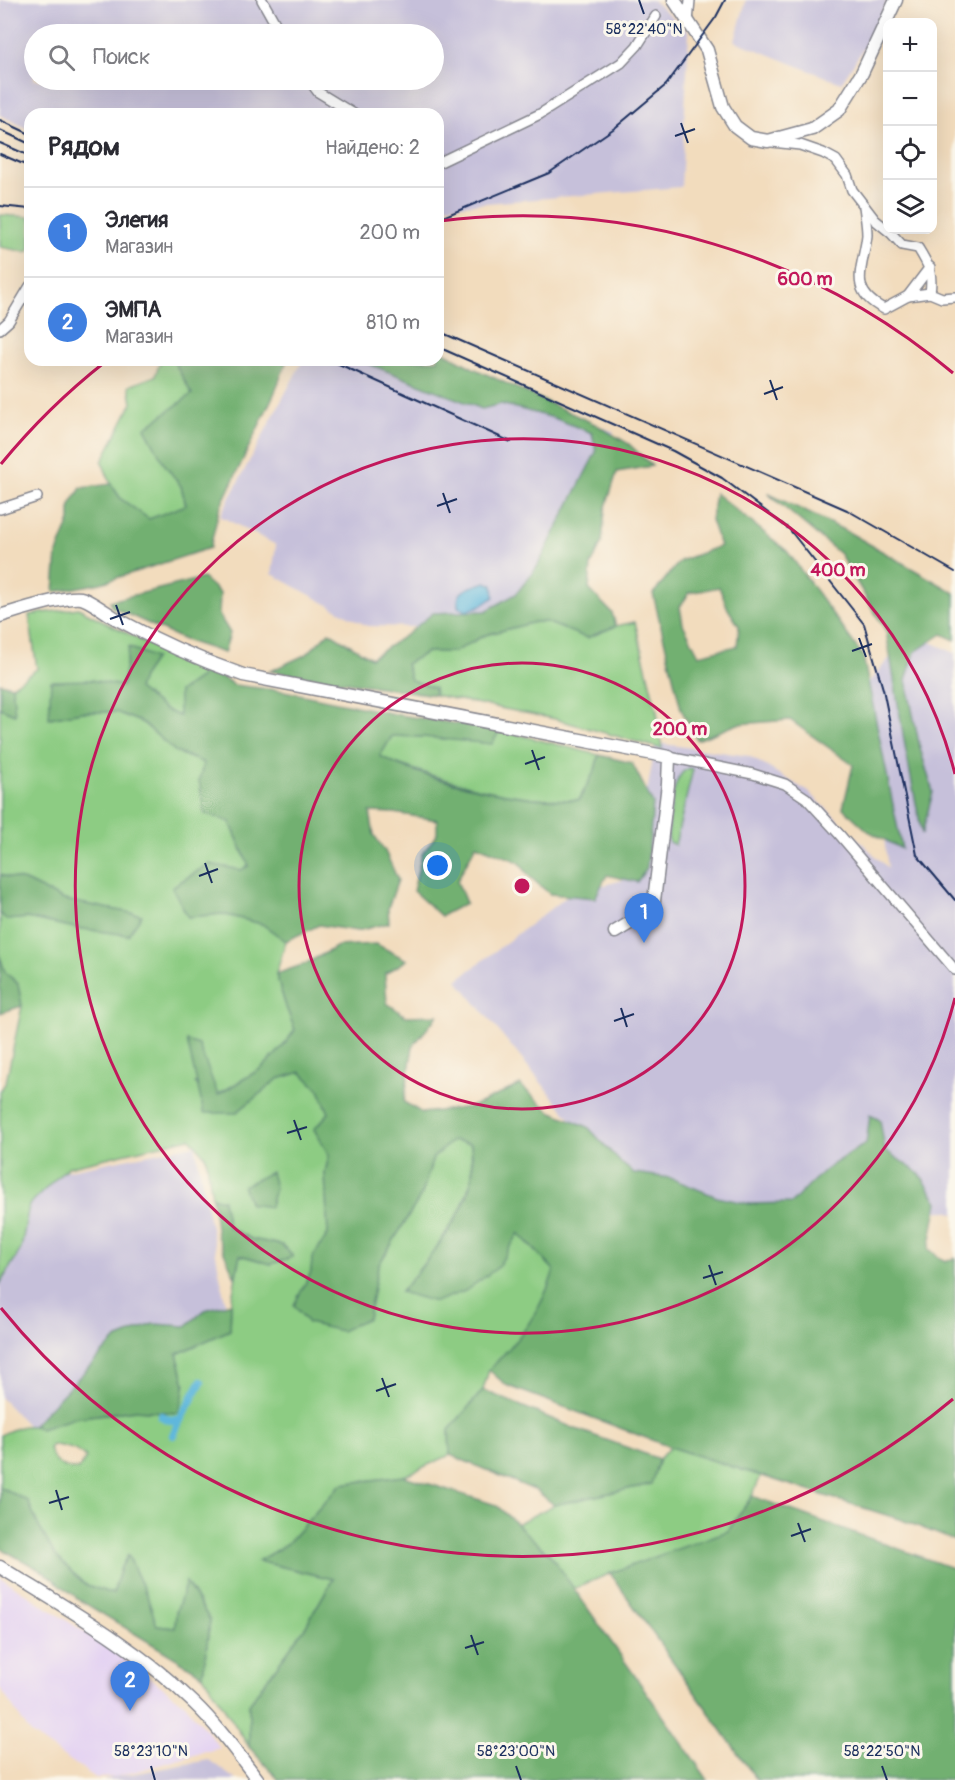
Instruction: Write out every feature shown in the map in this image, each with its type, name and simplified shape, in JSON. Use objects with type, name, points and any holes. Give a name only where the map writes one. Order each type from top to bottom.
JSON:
[{"type":"street","points":[[262,0],[275,24]]},
{"type":"street","points":[[675,0],[707,50],[723,107],[735,126],[751,138],[800,145],[836,160],[847,175],[852,190],[875,220],[902,245],[918,248],[930,267],[930,293]]},
{"type":"street","points":[[688,22],[690,0]]},
{"type":"street","points":[[768,141],[812,129],[839,110],[862,73],[896,0]]},
{"type":"street","points":[[444,160],[540,114],[621,63],[637,46],[656,16]]},
{"type":"street","points":[[316,90],[344,108]]},
{"type":"street","points":[[863,203],[867,234],[860,266],[863,294],[869,302],[884,309],[908,296],[930,293],[942,298],[955,297]]},
{"type":"street","points":[[908,296],[930,267]]},
{"type":"street","points":[[0,329],[9,321],[24,293]]},
{"type":"street","points":[[0,508],[37,497]]},
{"type":"street","points":[[0,616],[52,601],[82,598],[163,642],[206,662],[243,675],[669,757],[753,774],[785,784],[806,798],[839,834],[955,970]]},
{"type":"street","points":[[615,932],[653,909],[668,784],[669,757]]},
{"type":"street","points":[[0,1567],[117,1641],[171,1682],[218,1728],[258,1780]]},
{"type":"shaded area","points":[[0,0],[653,0],[689,32],[681,187],[444,207],[444,108],[24,108],[24,127],[0,115]]},
{"type":"shaded area","points":[[746,0],[888,0],[867,43],[841,83],[735,41]]},
{"type":"shaded area","points":[[300,366],[412,366],[491,378],[614,432],[517,629],[367,626],[272,574],[276,545],[220,516]]},
{"type":"shaded area","points":[[911,633],[955,653],[955,1214],[948,1211],[657,1224],[457,980],[570,894],[631,878],[656,743],[749,756],[809,792],[888,868],[863,689]]},
{"type":"shaded area","points":[[195,1145],[241,1385],[34,1432],[0,1397],[0,1184]]},
{"type":"shaded area","points":[[0,1577],[121,1656],[185,1704],[220,1748],[115,1777],[96,1778],[31,1734],[0,1688]]},
{"type":"shaded area","points":[[209,1760],[236,1780],[103,1780],[115,1777]]},
{"type":"green space","points":[[0,215],[24,217],[24,252],[0,247]]},
{"type":"green space","points":[[444,352],[597,425],[629,444],[652,466],[617,472],[605,510],[602,542],[591,565],[589,589],[612,613],[616,626],[587,638],[546,622],[535,622],[485,635],[454,652],[427,652],[406,664],[411,680],[434,688],[435,695],[270,671],[307,654],[329,632],[371,658],[406,635],[433,613],[486,611],[516,594],[537,567],[596,452],[592,433],[554,418],[501,404],[482,409],[374,366],[444,366]]},
{"type":"green space","points":[[159,366],[176,366],[192,394],[145,428],[165,464],[181,486],[186,506],[149,519],[121,499],[111,484],[102,462],[132,403],[129,386],[155,376]]},
{"type":"green space","points":[[176,366],[285,366],[275,392],[219,510],[210,548],[101,583],[54,592],[57,553],[70,521],[70,505],[81,488],[111,484],[121,499],[149,519],[186,505],[181,486],[165,465],[145,428],[192,394]]},
{"type":"green space","points":[[715,493],[787,551],[863,656],[902,849],[868,831],[843,808],[853,765],[790,720],[738,724],[697,740],[681,709],[653,594],[680,561],[720,546],[711,520]],"holes":[[[719,587],[728,609],[739,626],[737,646],[699,655],[683,624],[680,607],[689,593]]]},
{"type":"green space","points":[[767,493],[850,533],[955,593],[955,640],[942,634],[915,652],[906,680],[920,748],[933,792],[922,834],[886,631],[840,554]]},
{"type":"green space","points":[[203,578],[220,593],[219,615],[230,633],[224,653],[184,640],[112,607],[110,601]]},
{"type":"green space","points":[[78,608],[172,656],[211,670],[179,692],[180,717],[164,709],[138,689],[142,677],[155,658],[122,686],[91,680],[50,718],[81,712],[116,712],[143,723],[176,752],[204,763],[199,780],[230,822],[249,867],[241,870],[209,864],[172,887],[188,917],[222,914],[262,924],[286,941],[276,974],[295,1030],[281,1049],[262,1068],[217,1095],[208,1072],[195,1083],[236,1113],[278,1079],[301,1072],[319,1090],[329,1113],[314,1129],[329,1155],[325,1173],[328,1234],[313,1258],[311,1272],[295,1306],[309,1323],[368,1318],[378,1266],[422,1194],[433,1158],[453,1140],[471,1144],[472,1178],[461,1209],[437,1247],[401,1292],[497,1268],[518,1233],[554,1270],[547,1295],[521,1337],[489,1370],[483,1390],[449,1430],[450,1455],[404,1476],[341,1484],[287,1544],[258,1561],[333,1579],[304,1629],[249,1704],[249,1747],[203,1675],[210,1620],[186,1582],[176,1613],[175,1628],[156,1626],[149,1601],[128,1555],[121,1567],[113,1594],[84,1584],[55,1555],[28,1501],[0,1487],[0,1435],[10,1430],[26,1426],[41,1429],[74,1418],[135,1410],[177,1413],[185,1384],[177,1354],[230,1330],[231,1303],[240,1255],[271,1264],[293,1256],[282,1245],[251,1239],[228,1227],[223,1200],[212,1197],[206,1157],[190,1138],[68,1167],[29,1205],[21,1249],[0,1284],[0,1091],[6,1082],[22,1006],[18,984],[5,972],[0,957],[0,913],[8,920],[27,918],[128,935],[141,915],[64,900],[25,881],[0,875],[0,708],[15,714],[12,686],[37,669],[29,615]],"holes":[[[52,1445],[75,1450],[86,1458],[78,1470],[68,1468],[56,1461],[50,1453],[49,1448]]]},
{"type":"green space","points":[[535,622],[546,622],[587,638],[616,626],[635,622],[657,712],[662,749],[555,719],[435,695],[434,688],[411,681],[406,664],[427,652],[454,652],[485,635]]},
{"type":"green space","points":[[129,647],[155,658],[142,677],[138,689],[164,709],[179,716],[179,692],[211,670],[234,685],[284,691],[399,715],[500,730],[492,744],[392,736],[380,756],[401,766],[450,782],[504,794],[555,800],[579,800],[595,770],[599,755],[632,763],[653,804],[647,868],[637,882],[607,875],[595,898],[550,894],[530,877],[519,862],[476,845],[457,881],[466,903],[441,916],[413,891],[422,854],[437,834],[437,820],[394,813],[370,812],[374,835],[385,851],[398,880],[388,908],[389,923],[357,931],[319,925],[286,941],[262,924],[222,914],[188,917],[172,887],[209,864],[241,870],[249,866],[230,822],[204,813],[199,780],[204,763],[176,752],[143,723],[116,712],[81,712],[49,718],[51,681],[91,680],[122,686]]},
{"type":"green space","points":[[0,683],[12,686],[15,714],[0,708]]},
{"type":"green space","points":[[500,730],[599,755],[595,770],[579,800],[528,797],[477,788],[379,757],[392,736],[423,737]]},
{"type":"green space","points":[[689,768],[693,769],[675,845],[669,842],[668,836],[672,798],[678,779]]},
{"type":"green space","points":[[0,875],[25,881],[64,900],[142,915],[128,935],[27,918],[7,920],[0,913]]},
{"type":"green space","points":[[376,944],[407,960],[385,974],[387,1003],[406,1016],[438,1015],[413,1046],[404,1102],[422,1113],[471,1107],[520,1085],[550,1111],[588,1127],[621,1163],[634,1173],[670,1178],[717,1197],[750,1204],[792,1203],[826,1170],[866,1144],[870,1115],[880,1120],[885,1150],[920,1174],[938,1202],[929,1249],[945,1262],[955,1258],[955,1541],[902,1520],[670,1447],[506,1385],[489,1370],[510,1347],[536,1312],[554,1270],[519,1233],[497,1268],[465,1291],[435,1302],[401,1292],[444,1238],[462,1207],[473,1173],[471,1144],[453,1140],[433,1158],[422,1194],[378,1266],[368,1318],[341,1331],[308,1323],[294,1305],[311,1272],[312,1258],[328,1234],[325,1173],[329,1155],[314,1129],[329,1113],[319,1090],[301,1072],[278,1079],[236,1113],[204,1113],[187,1041],[199,1045],[218,1095],[262,1068],[281,1049],[295,1030],[276,974],[305,964],[338,946]]},
{"type":"green space","points":[[0,957],[5,972],[18,984],[22,1006],[0,1013]]},
{"type":"green space","points":[[271,1172],[275,1188],[270,1207],[250,1204],[243,1186]]},
{"type":"green space","points":[[212,1197],[223,1200],[228,1227],[251,1239],[282,1245],[293,1257],[271,1264],[240,1255],[235,1277],[217,1236]]},
{"type":"green space","points":[[231,1303],[230,1330],[177,1354],[184,1383],[178,1413],[135,1410],[74,1418],[41,1429],[33,1425],[116,1339],[153,1324],[186,1326],[205,1310]]},
{"type":"green space","points":[[483,1390],[576,1429],[659,1459],[651,1484],[554,1505],[537,1491],[450,1455],[449,1430]]},
{"type":"green space","points":[[670,1447],[761,1476],[752,1496],[728,1531],[573,1589],[551,1556],[516,1524],[554,1505],[650,1484],[659,1459]]},
{"type":"green space","points":[[404,1476],[496,1505],[551,1556],[708,1780],[279,1780],[249,1747],[249,1704],[304,1629],[333,1579],[258,1561],[287,1544],[341,1484]]},
{"type":"green space","points":[[0,1487],[28,1501],[55,1555],[84,1584],[113,1594],[121,1567],[128,1555],[149,1601],[157,1626],[175,1628],[176,1613],[186,1582],[210,1620],[203,1675],[81,1601],[44,1572],[0,1548]]},
{"type":"green space","points":[[752,1496],[955,1569],[955,1780],[757,1780],[610,1573],[728,1531]]},
{"type":"water","points":[[486,582],[493,585],[494,597],[467,611],[458,607],[459,596],[462,592]]},
{"type":"waterway","points":[[161,1416],[170,1420],[180,1420],[201,1382]]},
{"type":"waterway","points":[[173,1435],[180,1420]]},
{"type":"railway","points":[[444,217],[549,173],[616,127],[666,85],[716,17],[725,0]]},
{"type":"railway","points":[[0,120],[24,131]]},
{"type":"railway","points":[[0,130],[24,141]]},
{"type":"railway","points":[[0,143],[24,153]]},
{"type":"railway","points":[[0,154],[24,164]]},
{"type":"railway","points":[[0,206],[24,208]]},
{"type":"railway","points":[[444,334],[847,510],[955,572]]},
{"type":"railway","points":[[444,350],[673,451],[722,478],[789,529],[864,624],[883,689],[917,855],[955,900]]},
{"type":"railway","points":[[343,366],[511,442]]},
{"type":"place","name":"Элегия","points":[[644,943]]},
{"type":"place","name":"ЭМПА","points":[[130,1711]]}]
